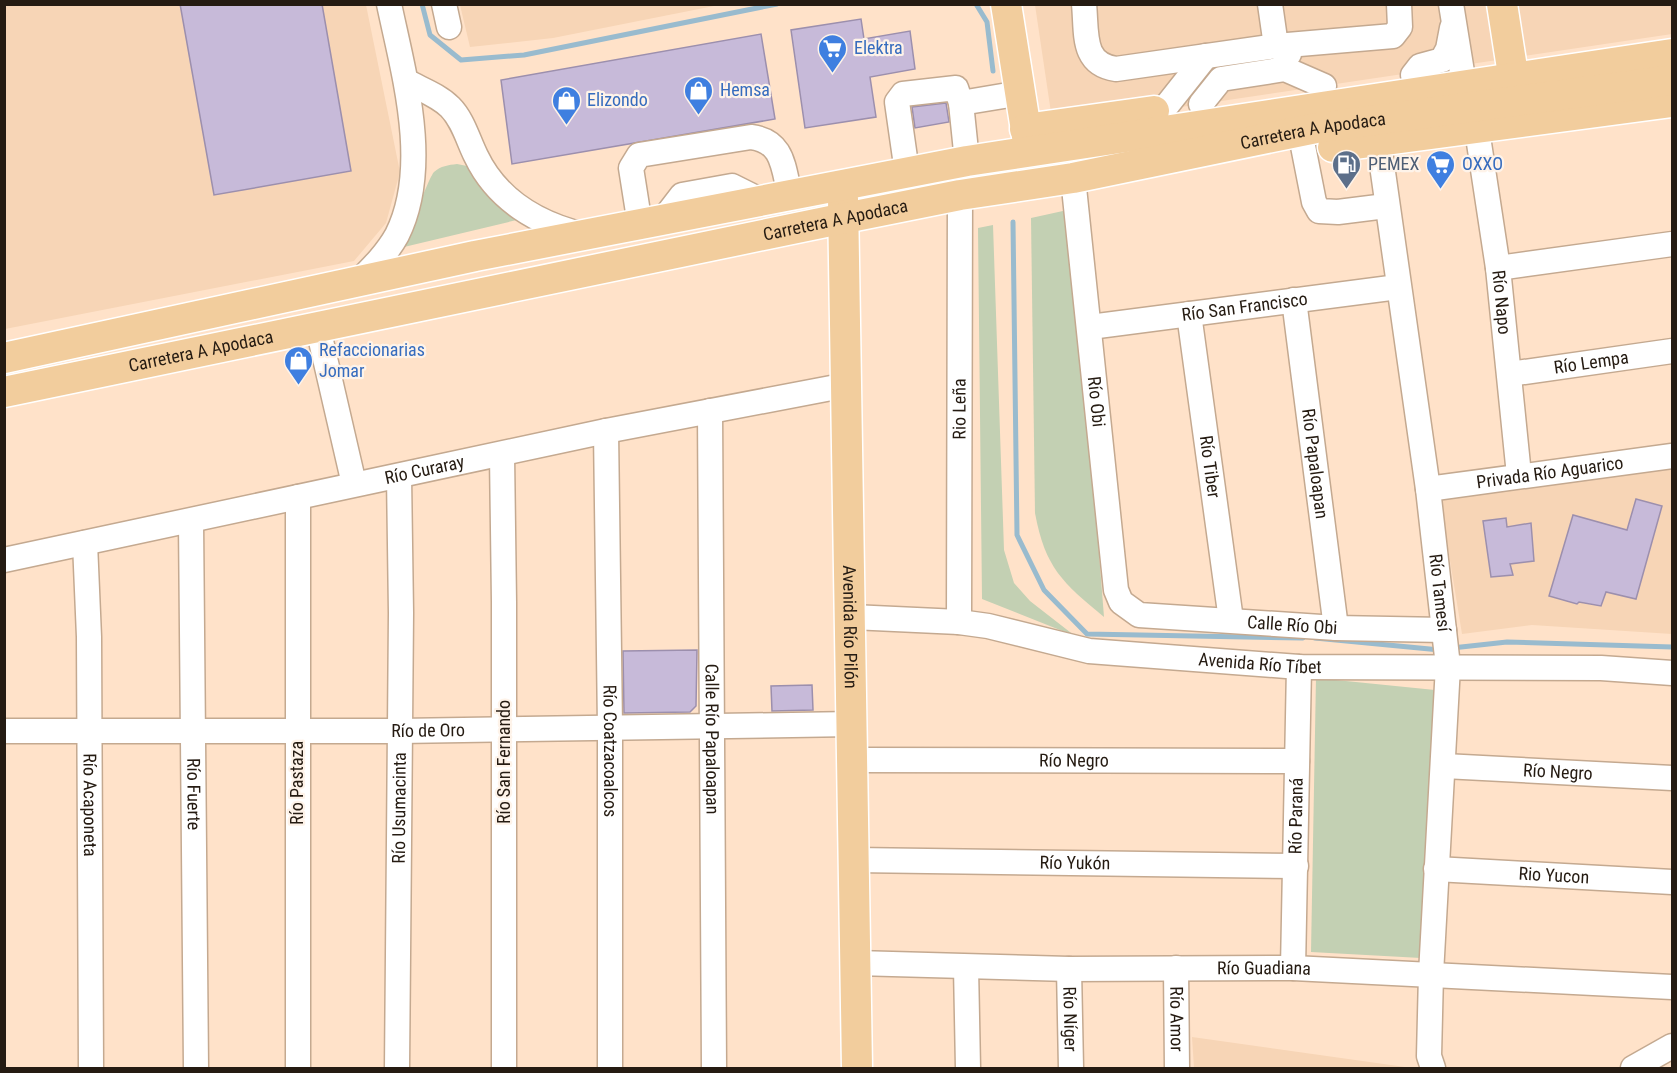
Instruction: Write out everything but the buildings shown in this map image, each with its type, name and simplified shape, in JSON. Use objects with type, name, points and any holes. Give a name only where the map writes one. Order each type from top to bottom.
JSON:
[{"type":"main road","points":[[1006,4],[1028,141],[1164,110],[1330,85],[1672,102]]},
{"type":"main road","points":[[1502,4],[1513,79]]},
{"type":"main road","points":[[1454,92],[1672,39]]},
{"type":"main road","name":"Carretera A Apodaca","points":[[4,358],[475,256],[589,236],[967,161],[1028,141],[1454,92],[1513,79],[1672,54]]},
{"type":"main road","name":"Carretera A Apodaca","points":[[1513,79],[1672,80]]},
{"type":"main road","name":"Carretera A Apodaca","points":[[4,392],[320,336],[845,218],[960,195],[1080,177],[1158,161],[1377,131],[1454,92]]},
{"type":"main road","name":"Avenida Río Pilón","points":[[842,185],[845,218],[852,617],[857,1068]]},
{"type":"main road","points":[[4,408],[320,336]]},
{"type":"street","points":[[359,281],[383,257],[407,210],[413,181],[414,156],[406,81],[389,4]]},
{"type":"street","points":[[1084,4],[1090,54],[1098,64],[1106,68],[1145,66],[1276,46],[1392,36],[1400,27],[1399,4]]},
{"type":"street","points":[[1269,4],[1276,46],[1330,85]]},
{"type":"street","points":[[1452,11],[1452,35],[1442,60],[1420,66],[1454,92]]},
{"type":"street","name":"Río Napo","points":[[1452,11],[1454,92],[1498,268],[1519,475]]},
{"type":"street","points":[[1164,110],[1206,56]]},
{"type":"street","points":[[406,81],[434,96],[453,111],[477,159],[498,190],[512,203],[563,230],[589,236]]},
{"type":"street","points":[[907,172],[897,102],[899,97],[951,87],[959,91],[967,161]]},
{"type":"street","points":[[961,103],[1021,93]]},
{"type":"street","name":"Río Tamesí","points":[[1377,131],[1428,489],[1446,648],[1444,765],[1431,974],[1429,1056],[1433,1068]]},
{"type":"street","points":[[651,223],[632,168],[639,155],[751,137],[763,138],[772,142],[778,150],[776,198]]},
{"type":"street","points":[[1302,141],[1314,202],[1319,210],[1338,212],[1386,206]]},
{"type":"street","name":"Río Obi","points":[[1080,177],[1090,327],[1116,590],[1121,602],[1139,615]]},
{"type":"street","name":"Rio Leña","points":[[959,622],[960,195]]},
{"type":"street","points":[[1498,268],[1672,244]]},
{"type":"street","name":"Río San Francisco","points":[[1090,327],[1398,287]]},
{"type":"street","name":"Río Papaloapan","points":[[1294,300],[1336,628]]},
{"type":"street","name":"Río Tiber","points":[[1189,314],[1231,620]]},
{"type":"street","points":[[320,336],[354,484]]},
{"type":"street","name":"Río Lempa","points":[[1510,374],[1672,351]]},
{"type":"street","name":"Río Curaray","points":[[4,560],[354,484],[847,385]]},
{"type":"street","name":"Calle Río Papaloapan","points":[[710,411],[710,726],[714,1068]]},
{"type":"street","name":"Río Coatzacoalcos","points":[[606,432],[610,727],[610,1068]]},
{"type":"street","name":"Río San Fernando","points":[[502,455],[505,730],[504,1068]]},
{"type":"street","name":"Privada Río Aguarico","points":[[1428,489],[1672,456]]},
{"type":"street","name":"Río Usumacinta","points":[[397,1068],[400,731],[399,476]]},
{"type":"street","name":"Río Pastaza","points":[[298,498],[298,1068]]},
{"type":"street","name":"Río Fuerte","points":[[191,521],[196,1068]]},
{"type":"street","name":"Río Acaponeta","points":[[85,543],[89,731],[91,1068]]},
{"type":"street","name":"Calle Río Obi","points":[[1139,615],[1336,628],[1446,648]]},
{"type":"street","name":"Avenida Río Tíbet","points":[[852,617],[959,622],[988,626],[1089,651],[1299,667],[1446,648],[1601,668],[1672,672]]},
{"type":"street","name":"Río Paraná","points":[[1293,968],[1299,667]]},
{"type":"street","name":"Río de Oro","points":[[4,731],[400,731],[853,724]]},
{"type":"street","name":"Río Negro","points":[[854,760],[1297,761]]},
{"type":"street","name":"Río Negro","points":[[1444,765],[1672,778]]},
{"type":"street","name":"Río Yukón","points":[[855,860],[1296,866]]},
{"type":"street","name":"Rio Yucon","points":[[1436,869],[1672,882]]},
{"type":"street","name":"Río Guadiana","points":[[856,963],[1069,969],[1293,968],[1672,987]]},
{"type":"street","points":[[966,967],[968,1068]]},
{"type":"street","name":"Río Amor","points":[[1176,968],[1177,1068]]},
{"type":"street","name":"Río Níger","points":[[1069,969],[1071,1068]]},
{"type":"street","points":[[1633,1068],[1672,1046]]},
{"type":"shaded area","points":[[460,4],[719,5],[553,38],[470,47]]},
{"type":"shaded area","points":[[1672,4],[1672,34],[1053,126],[1035,5]]},
{"type":"shaded area","points":[[5,5],[366,5],[400,172],[386,223],[354,261],[5,329]]},
{"type":"shaded area","points":[[1672,469],[1672,634],[1532,625],[1462,634],[1440,499]]},
{"type":"shaded area","points":[[1192,1037],[1405,1067],[1194,1068]]},
{"type":"green space","points":[[457,164],[467,166],[474,172],[521,219],[404,247],[434,172],[439,168]]},
{"type":"green space","points":[[1072,209],[1104,617],[1067,584],[1050,561],[1039,532],[1035,513],[1031,218]]},
{"type":"green space","points":[[993,225],[1004,550],[1014,583],[1030,601],[1075,636],[982,599],[978,228]]},
{"type":"green space","points":[[1316,678],[1435,690],[1421,958],[1311,952]]},
{"type":"waterway","points":[[422,4],[430,35],[461,60],[524,55],[777,4]]},
{"type":"waterway","points":[[976,4],[987,22],[993,71]]},
{"type":"waterway","points":[[1013,222],[1017,535],[1044,590],[1087,634],[1303,638]]},
{"type":"waterway","points":[[1315,638],[1440,650]]},
{"type":"waterway","points":[[1452,648],[1507,642],[1672,647]]},
{"type":"place","name":"Elektra","points":[[833,74]]},
{"type":"place","name":"Hemsa","points":[[699,116]]},
{"type":"place","name":"Elizondo","points":[[566,126]]},
{"type":"place","name":"PEMEX","points":[[1347,190]]},
{"type":"place","name":"OXXO","points":[[1441,190]]},
{"type":"place","name":"Refaccionarias Jomar","points":[[298,386]]}]
